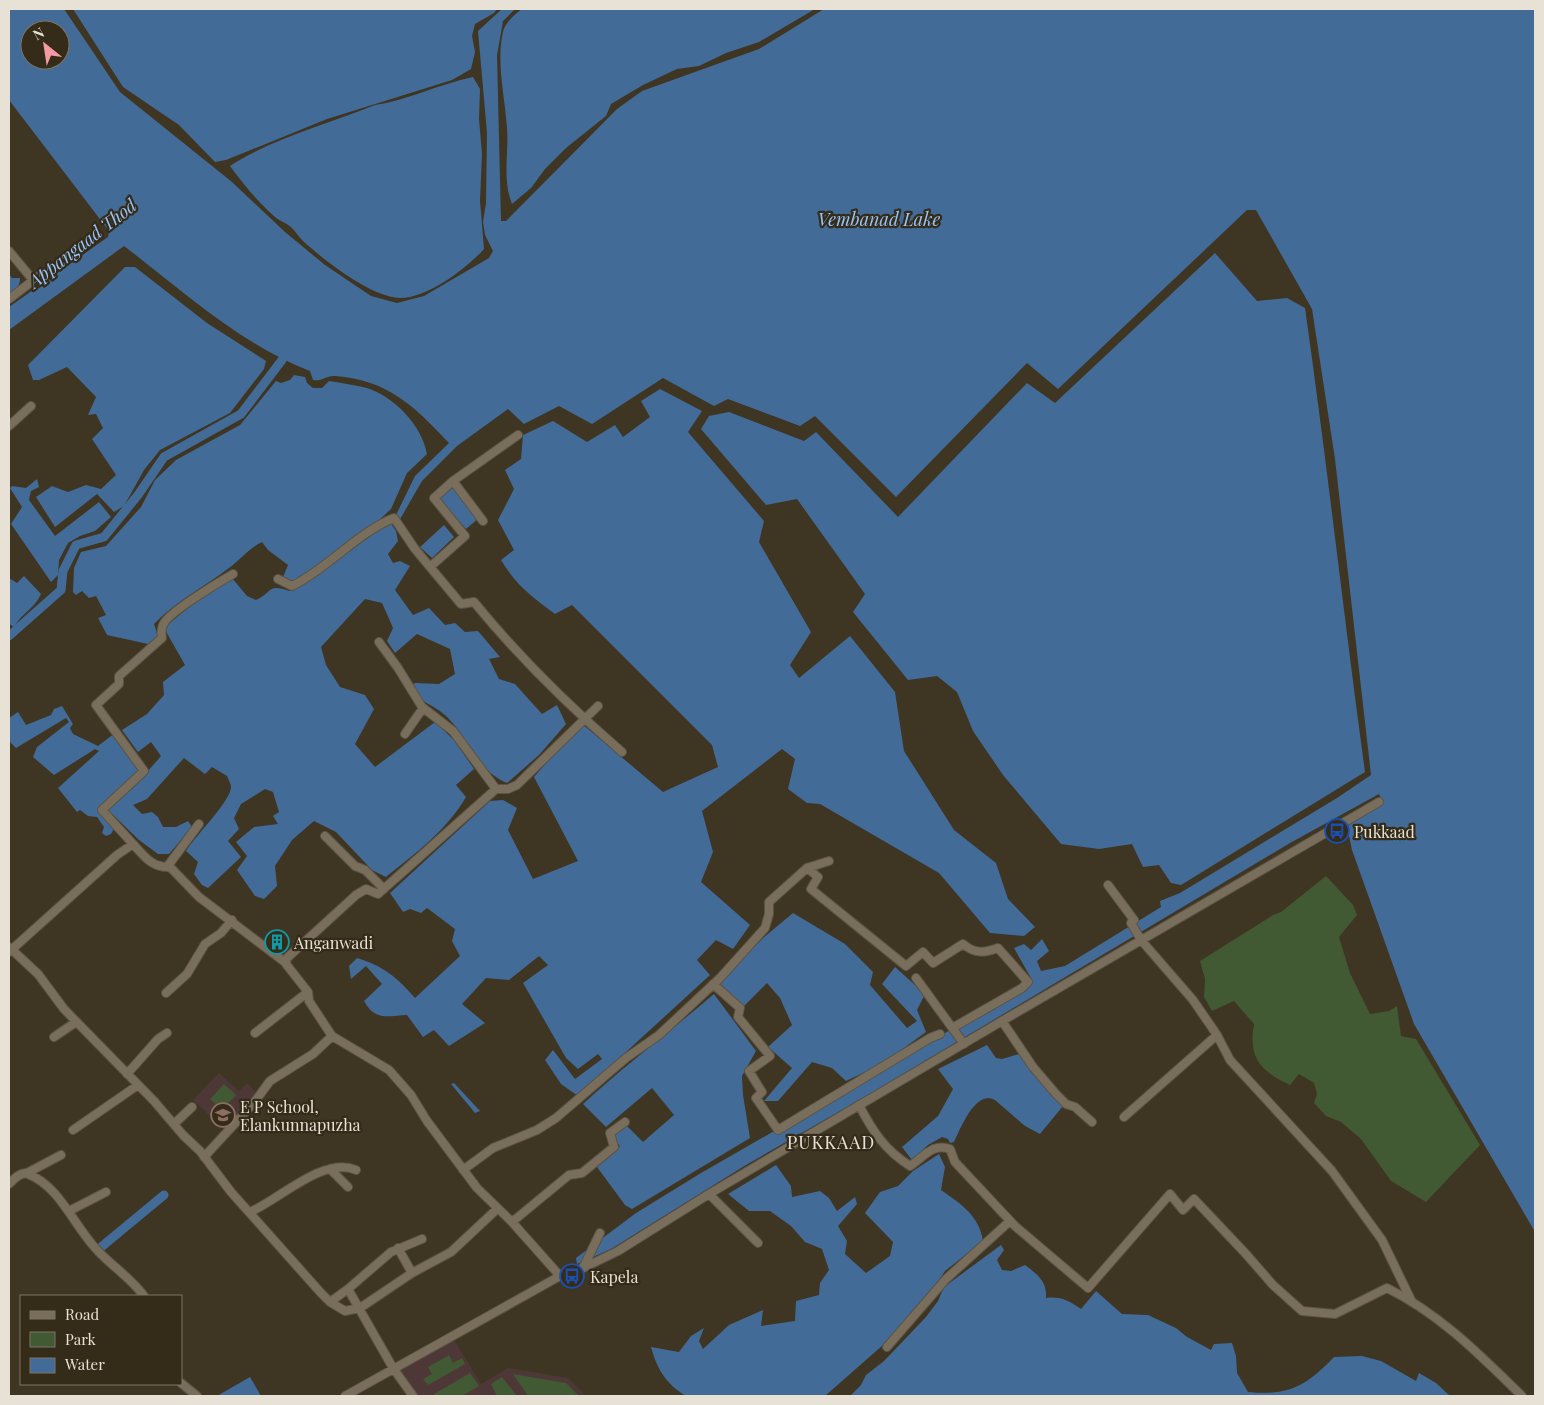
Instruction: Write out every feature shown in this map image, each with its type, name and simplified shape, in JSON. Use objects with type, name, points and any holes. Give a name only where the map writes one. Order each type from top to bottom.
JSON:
[{"type":"street","points":[[9,251],[36,278],[9,299]]},
{"type":"street","points":[[9,426],[31,406]]},
{"type":"street","points":[[430,567],[465,536],[434,498],[453,481],[518,435]]},
{"type":"street","points":[[453,481],[483,521]]},
{"type":"street","points":[[278,580],[292,586],[305,580],[341,552],[394,518],[430,567],[461,604],[474,602],[510,646],[584,720],[622,752]]},
{"type":"street","points":[[233,574],[204,591],[165,621],[161,630],[162,638],[118,676],[119,684],[96,705],[144,770],[102,810],[150,863],[170,867],[199,897],[232,920],[286,963],[308,992],[310,1001],[332,1036],[389,1070],[411,1095],[427,1121],[463,1170],[560,1276]]},
{"type":"street","points":[[379,642],[398,668],[413,696],[423,708],[452,731],[496,789]]},
{"type":"street","points":[[286,963],[287,958],[356,895],[366,889],[378,894],[496,789],[508,790],[518,785],[598,706]]},
{"type":"street","points":[[405,734],[423,708]]},
{"type":"street","points":[[346,1396],[560,1276],[583,1268],[618,1251],[709,1194],[1002,1021],[1379,802]]},
{"type":"street","points":[[167,867],[199,824]]},
{"type":"street","points":[[325,836],[355,866],[366,870],[384,889]]},
{"type":"street","points":[[133,844],[117,855],[10,949],[38,974],[76,1022],[138,1085],[204,1157],[309,1281],[330,1302],[345,1311],[360,1308],[412,1273],[451,1252],[497,1209]]},
{"type":"street","points":[[463,1170],[493,1148],[537,1130],[556,1118],[626,1058],[659,1035],[714,984],[765,928],[769,914],[769,902],[807,868],[829,861]]},
{"type":"street","points":[[807,868],[818,877],[811,889],[906,966],[923,952],[933,963],[963,944],[972,951],[984,952],[998,948],[1028,982],[1022,988],[954,1027]]},
{"type":"street","points":[[1108,885],[1134,920],[1131,923],[1141,940],[1193,1000],[1217,1035],[1230,1060],[1332,1171],[1382,1240],[1411,1300]]},
{"type":"street","points":[[166,993],[187,974],[205,944],[221,933],[232,920]]},
{"type":"street","points":[[916,978],[954,1027],[964,1044]]},
{"type":"street","points":[[714,984],[740,1008],[738,1017],[770,1056],[749,1071],[762,1092],[756,1098],[778,1130],[930,1038],[940,1034]]},
{"type":"street","points":[[255,1033],[308,992]]},
{"type":"street","points":[[1002,1021],[1034,1067],[1056,1094],[1066,1104],[1075,1107],[1092,1122]]},
{"type":"street","points":[[54,1037],[76,1022]]},
{"type":"street","points":[[127,1074],[154,1044],[167,1033]]},
{"type":"street","points":[[1124,1118],[1217,1035]]},
{"type":"street","points":[[204,1157],[253,1104],[270,1081],[313,1054],[332,1036]]},
{"type":"street","points":[[73,1130],[138,1085]]},
{"type":"street","points":[[860,1106],[875,1136],[899,1159],[910,1166],[934,1147],[941,1146],[950,1149],[955,1162],[1010,1221],[1088,1288],[1170,1194],[1183,1210],[1194,1199],[1273,1285],[1302,1311],[1335,1314],[1387,1288],[1411,1300],[1456,1332],[1522,1396]]},
{"type":"street","points":[[174,1124],[192,1107]]},
{"type":"street","points":[[512,1222],[569,1175],[582,1173],[614,1147],[610,1133],[625,1122]]},
{"type":"street","points":[[9,1184],[21,1174],[27,1173],[60,1155]]},
{"type":"street","points":[[250,1212],[323,1169],[349,1167],[356,1170]]},
{"type":"street","points":[[330,1169],[348,1187]]},
{"type":"street","points":[[27,1173],[44,1183],[69,1211],[98,1251],[135,1282],[143,1295]]},
{"type":"street","points":[[69,1211],[106,1192]]},
{"type":"street","points":[[709,1194],[758,1243]]},
{"type":"street","points":[[887,1347],[946,1279],[1010,1221]]},
{"type":"street","points":[[583,1268],[600,1233]]},
{"type":"street","points":[[330,1302],[391,1252],[422,1239]]},
{"type":"street","points":[[398,1248],[412,1273]]},
{"type":"street","points":[[348,1289],[393,1368],[413,1396]]},
{"type":"street","points":[[182,1383],[197,1396]]},
{"type":"shaded area","name":"E P School, Elankunnapuzha","points":[[219,1073],[239,1091],[247,1083],[257,1093],[224,1129],[193,1100]]},
{"type":"shaded area","points":[[453,1338],[481,1384],[508,1368],[568,1378],[586,1396],[419,1396],[399,1371]]},
{"type":"green space","points":[[1326,876],[1353,905],[1357,915],[1339,937],[1350,973],[1370,1014],[1389,1011],[1397,1006],[1401,1036],[1416,1039],[1480,1145],[1426,1202],[1391,1181],[1361,1139],[1341,1122],[1326,1116],[1314,1103],[1317,1094],[1314,1083],[1299,1074],[1290,1085],[1264,1069],[1258,1062],[1253,1046],[1254,1024],[1234,1001],[1212,1011],[1204,997],[1205,979],[1200,961],[1273,915],[1281,912]]},
{"type":"green space","name":"E P School, Elankunnapuzha","points":[[224,1084],[236,1095],[222,1110],[210,1099]]},
{"type":"green space","points":[[449,1355],[453,1363],[462,1358],[465,1364],[428,1385],[423,1379],[432,1374],[428,1367]]},
{"type":"green space","points":[[470,1373],[479,1386],[462,1396],[436,1396],[434,1394]]},
{"type":"green space","points":[[513,1374],[566,1383],[579,1396],[528,1396]]},
{"type":"green space","points":[[502,1377],[517,1396],[497,1396],[491,1384]]},
{"type":"water","name":"Vembanad Lake","points":[[9,9],[64,9],[120,92],[232,182],[285,232],[325,265],[371,296],[397,303],[424,296],[489,258],[493,251],[485,235],[483,222],[486,203],[487,133],[478,31],[502,9],[515,9],[503,21],[497,55],[501,221],[506,221],[617,109],[642,91],[759,49],[824,9],[1535,9],[1535,1232],[1414,1024],[1352,850],[1347,826],[1383,803],[1379,794],[1290,843],[861,1099],[746,1165],[611,1249],[577,1264],[576,1258],[636,1213],[701,1173],[1027,986],[1032,980],[1014,948],[1024,944],[1031,950],[1042,939],[1049,951],[1037,961],[1041,971],[1065,966],[1161,907],[1160,901],[1180,893],[1337,798],[1371,775],[1335,459],[1312,309],[1256,210],[1247,210],[1058,389],[1027,363],[896,497],[815,416],[800,426],[728,399],[714,406],[663,378],[592,424],[559,406],[524,424],[508,409],[457,446],[422,481],[399,521],[395,517],[415,476],[449,443],[424,417],[399,397],[370,383],[335,376],[313,380],[310,371],[284,360],[236,331],[190,298],[124,246],[9,330],[9,307],[108,237],[109,231],[9,100]]},
{"type":"water","points":[[73,9],[497,9],[494,13],[475,24],[472,36],[475,52],[471,69],[452,80],[327,119],[226,160],[215,162],[179,125],[123,87]]},
{"type":"water","points":[[522,9],[815,9],[759,42],[726,53],[699,66],[677,69],[643,85],[611,104],[606,116],[566,148],[545,169],[531,188],[512,204],[507,185],[507,128],[500,56],[505,26]]},
{"type":"water","points":[[473,77],[480,89],[479,119],[482,154],[480,201],[484,249],[468,265],[446,281],[423,293],[400,298],[388,296],[349,277],[312,249],[291,227],[269,211],[251,193],[230,166],[282,139],[375,105],[400,100]]},
{"type":"water","points":[[1215,253],[1257,301],[1287,298],[1305,308],[1365,772],[1181,885],[1171,883],[1159,865],[1143,867],[1132,844],[1099,849],[1061,844],[1003,775],[973,731],[957,692],[937,676],[908,680],[853,612],[865,594],[797,499],[766,505],[701,429],[709,416],[729,412],[804,441],[816,432],[898,517],[1027,383],[1055,403]]},
{"type":"water","points":[[125,267],[135,267],[207,323],[266,361],[264,369],[230,413],[160,450],[144,470],[124,506],[114,512],[97,494],[55,527],[36,497],[52,486],[68,492],[86,485],[101,489],[116,475],[92,439],[103,428],[96,414],[88,415],[96,397],[67,367],[39,380],[33,380],[28,365]]},
{"type":"water","points":[[9,274],[12,278],[20,278],[17,288],[9,294]]},
{"type":"water","points":[[294,375],[305,377],[307,383],[313,388],[322,388],[329,381],[367,388],[377,392],[397,405],[413,423],[424,443],[427,454],[407,473],[391,509],[376,523],[296,580],[283,577],[288,565],[268,550],[262,542],[229,568],[181,601],[154,624],[158,636],[148,644],[107,635],[98,618],[106,615],[96,596],[89,598],[82,591],[76,595],[73,592],[74,568],[81,552],[106,546],[141,507],[155,480],[176,460],[240,425],[276,381],[281,383],[290,380]]},
{"type":"water","points":[[660,389],[702,411],[688,432],[764,521],[759,542],[811,632],[790,665],[799,678],[850,636],[895,692],[904,751],[954,830],[996,863],[1008,899],[1035,927],[1024,936],[990,933],[939,873],[820,804],[807,803],[788,789],[795,759],[782,749],[702,811],[713,852],[701,882],[750,925],[733,949],[716,940],[697,960],[710,975],[578,1096],[561,1084],[545,1060],[553,1050],[575,1079],[602,1059],[598,1054],[578,1069],[566,1058],[523,983],[548,965],[539,956],[509,980],[486,978],[462,1004],[485,1023],[449,1046],[434,1030],[423,1037],[407,1015],[382,1016],[373,1012],[364,1001],[382,984],[366,966],[351,979],[349,966],[357,958],[374,965],[396,978],[415,998],[460,956],[452,941],[455,929],[427,908],[421,913],[410,909],[403,912],[390,893],[490,801],[503,800],[517,808],[508,830],[533,879],[578,861],[534,777],[581,723],[663,792],[718,767],[712,745],[572,605],[555,614],[525,590],[501,560],[514,550],[498,520],[514,489],[505,470],[521,459],[523,435],[553,421],[587,442],[615,425],[623,437],[650,417],[641,401]]},
{"type":"water","points":[[37,479],[39,487],[31,491],[29,500],[55,536],[99,502],[111,517],[95,531],[80,536],[68,543],[59,560],[58,575],[51,582],[11,524],[22,507],[10,488],[12,486],[26,488]]},
{"type":"water","points":[[451,486],[480,517],[466,529],[438,498]]},
{"type":"water","points":[[390,522],[396,531],[398,541],[388,554],[393,563],[400,561],[410,566],[395,590],[413,615],[429,608],[445,625],[455,623],[465,632],[478,631],[500,657],[489,659],[499,679],[515,684],[542,714],[557,705],[566,724],[539,755],[507,783],[497,777],[480,762],[453,723],[440,711],[413,693],[409,687],[415,683],[439,684],[455,674],[450,649],[417,634],[395,653],[387,641],[393,628],[382,603],[365,599],[321,647],[326,665],[340,687],[365,695],[374,709],[355,744],[375,767],[435,722],[454,740],[474,769],[456,785],[466,797],[440,831],[386,877],[372,870],[336,832],[314,821],[292,840],[275,866],[277,886],[264,899],[255,896],[237,870],[247,856],[236,842],[254,827],[278,824],[273,816],[279,812],[273,792],[265,789],[241,804],[234,818],[239,829],[228,841],[241,857],[208,888],[202,885],[194,874],[198,862],[186,851],[225,801],[231,786],[227,776],[212,767],[205,774],[184,758],[147,799],[133,805],[142,814],[152,812],[158,817],[163,827],[176,827],[188,821],[192,827],[169,854],[158,854],[139,840],[107,809],[134,787],[161,756],[151,742],[138,752],[122,730],[147,714],[164,695],[163,682],[185,665],[164,628],[206,593],[232,578],[247,596],[256,600],[274,588],[290,591],[300,587]]},
{"type":"water","points":[[444,525],[454,537],[432,558],[420,547]]},
{"type":"water","points":[[24,576],[41,594],[14,627],[9,624],[9,578],[17,583]]},
{"type":"water","points":[[62,706],[73,724],[70,728],[73,734],[98,746],[115,733],[141,770],[100,806],[99,810],[115,827],[111,834],[106,836],[102,833],[104,827],[97,817],[88,816],[80,810],[77,812],[58,788],[99,751],[95,749],[54,775],[33,757],[37,747],[69,722],[66,718],[16,748],[9,741],[9,718],[18,712],[26,725],[51,715],[54,709]]},
{"type":"water","points":[[793,913],[845,944],[873,972],[870,985],[907,1028],[917,1021],[882,984],[895,967],[925,994],[917,1010],[926,1032],[882,1064],[846,1081],[832,1068],[812,1062],[778,1101],[764,1101],[792,1068],[768,1047],[792,1025],[780,998],[767,983],[742,1008],[717,984],[763,938]]},
{"type":"water","points":[[714,994],[756,1051],[742,1076],[750,1138],[632,1209],[625,1205],[597,1167],[620,1146],[611,1136],[627,1126],[643,1142],[674,1115],[652,1088],[606,1127],[583,1104]]},
{"type":"water","points":[[987,1045],[996,1058],[1002,1059],[1019,1054],[1063,1106],[1040,1134],[1025,1126],[995,1100],[988,1098],[981,1100],[970,1112],[954,1142],[950,1143],[948,1139],[942,1137],[928,1145],[912,1160],[902,1147],[938,1116],[953,1089],[938,1069]]},
{"type":"water","points":[[454,1083],[480,1111],[475,1113],[451,1084]]},
{"type":"water","points":[[939,1154],[945,1167],[941,1190],[962,1205],[973,1217],[978,1224],[983,1241],[945,1271],[931,1292],[899,1331],[825,1396],[686,1396],[663,1375],[651,1347],[679,1352],[691,1336],[704,1328],[699,1341],[703,1349],[729,1325],[763,1310],[761,1326],[795,1321],[796,1301],[819,1295],[820,1283],[829,1270],[822,1249],[805,1242],[791,1226],[770,1211],[749,1211],[728,1194],[776,1165],[791,1186],[792,1197],[820,1191],[829,1198],[837,1211],[855,1197],[857,1204],[838,1226],[847,1241],[845,1254],[866,1273],[890,1256],[893,1242],[865,1213],[880,1192],[898,1186],[913,1171]]},
{"type":"water","points":[[1001,1245],[1004,1250],[997,1260],[1002,1270],[1011,1271],[1025,1265],[1038,1275],[1045,1287],[1046,1298],[1065,1300],[1081,1309],[1096,1291],[1122,1314],[1148,1315],[1176,1328],[1187,1337],[1211,1350],[1214,1344],[1232,1343],[1236,1356],[1237,1373],[1248,1392],[1275,1392],[1296,1387],[1315,1375],[1334,1357],[1362,1356],[1381,1361],[1416,1381],[1419,1373],[1436,1383],[1450,1396],[850,1396],[861,1385],[866,1375],[884,1361],[926,1317],[938,1301],[944,1287]]},
{"type":"water","points":[[250,1377],[261,1396],[217,1396]]},
{"type":"waterway","points":[[9,636],[61,590],[63,571],[76,545],[104,537],[138,495],[164,457],[241,414],[282,360]]},
{"type":"waterway","points":[[100,1248],[164,1195]]},
{"type":"place","name":"Pukkaad","points":[[1337,831]]},
{"type":"place","name":"Anganwadi","points":[[277,942]]},
{"type":"place","name":"E P School, Elankunnapuzha","points":[[223,1115]]},
{"type":"place","name":"Kapela","points":[[572,1276]]},
{"type":"district","name":"PUKKAAD","points":[[831,1142]]},
{"type":"water label","name":"Appangaad Thod","points":[[82,243]]}]
